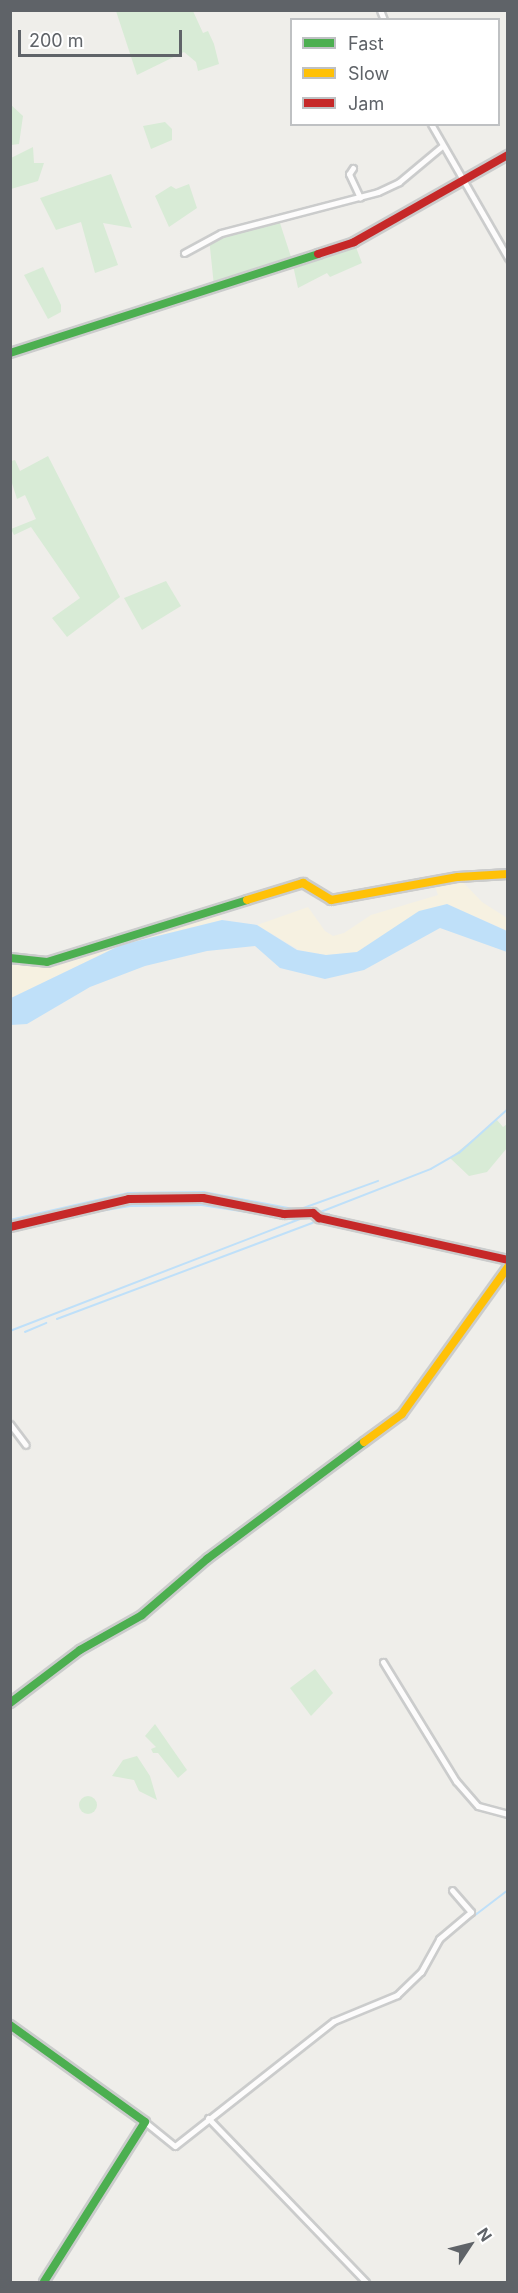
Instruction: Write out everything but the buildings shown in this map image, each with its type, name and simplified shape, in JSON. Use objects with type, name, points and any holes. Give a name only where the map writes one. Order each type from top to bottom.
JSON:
[{"type":"street","points":[[432,126],[441,147],[507,258]]},
{"type":"street","points":[[184,253],[221,233],[360,198],[399,182],[441,147]]},
{"type":"street","points":[[10,353],[354,242],[507,154]]},
{"type":"street","points":[[352,168],[349,174],[360,198]]},
{"type":"street","points":[[10,958],[47,962],[303,883],[331,900],[458,876],[507,874]]},
{"type":"street","points":[[10,1227],[129,1199],[203,1198],[284,1214],[313,1213],[319,1218],[507,1260]]},
{"type":"street","points":[[10,1703],[81,1650],[142,1615],[207,1559],[402,1414],[507,1267]]},
{"type":"street","points":[[10,1425],[26,1445]]},
{"type":"street","points":[[383,1662],[456,1781],[478,1806],[507,1814]]},
{"type":"street","points":[[10,2025],[175,2146],[334,2021],[397,1995],[421,1972],[439,1939],[471,1912],[452,1890]]},
{"type":"street","points":[[208,2118],[366,2283]]},
{"type":"street","points":[[44,2283],[145,2122]]},
{"type":"green space","points":[[116,11],[193,11],[203,33],[208,31],[219,64],[198,71],[196,62],[184,52],[137,75]]},
{"type":"green space","points":[[10,104],[23,116],[19,144],[11,145]]},
{"type":"green space","points":[[165,122],[172,129],[172,140],[151,149],[143,126]]},
{"type":"green space","points":[[33,147],[34,163],[44,163],[38,181],[11,189],[11,158]]},
{"type":"green space","points":[[111,174],[132,228],[103,223],[118,265],[95,273],[81,222],[56,230],[40,198]]},
{"type":"green space","points":[[189,184],[197,208],[169,227],[155,196],[171,186],[176,189]]},
{"type":"green space","points":[[279,220],[292,260],[354,242],[362,263],[330,277],[327,273],[298,288],[292,261],[214,286],[209,238]]},
{"type":"green space","points":[[43,267],[61,305],[61,312],[48,319],[24,275]]},
{"type":"green space","points":[[48,456],[120,597],[67,637],[52,618],[80,598],[31,527],[14,535],[11,529],[36,519],[25,495],[17,499],[11,480],[11,461],[15,460],[20,471]]},
{"type":"green space","points":[[166,581],[181,606],[142,630],[124,598]]},
{"type":"green space","points":[[497,1120],[503,1127],[507,1124],[507,1148],[487,1172],[469,1176],[450,1158]]},
{"type":"green space","points":[[315,1669],[333,1693],[311,1716],[290,1688]]},
{"type":"green space","points":[[155,1724],[187,1770],[178,1778],[158,1753],[153,1753],[151,1749],[156,1747],[145,1736]]},
{"type":"green space","points":[[137,1756],[150,1776],[157,1800],[139,1791],[134,1780],[112,1776],[123,1760]]},
{"type":"green space","points":[[88,1796],[94,1799],[97,1805],[94,1811],[88,1814],[82,1811],[79,1805],[82,1799]]},
{"type":"sand","points":[[458,877],[482,902],[507,918],[508,931],[447,904],[357,952],[326,955],[299,950],[257,925],[308,907],[325,931],[333,936],[344,933],[371,915],[438,895],[433,881]]},
{"type":"sand","points":[[216,910],[222,920],[121,945],[11,998],[11,958],[47,962]]},
{"type":"water","points":[[447,904],[507,931],[507,952],[440,928],[364,970],[325,979],[280,968],[255,946],[207,951],[145,966],[90,987],[27,1024],[11,1025],[11,998],[121,945],[222,920],[257,925],[297,950],[326,955],[357,952],[419,911]]},
{"type":"waterway","points":[[10,358],[353,247],[378,233]]},
{"type":"waterway","points":[[318,1213],[431,1169],[459,1153],[508,1109]]},
{"type":"waterway","points":[[10,1220],[128,1193],[204,1192],[298,1210],[378,1181]]},
{"type":"waterway","points":[[82,1214],[131,1206],[202,1205],[297,1220]]},
{"type":"waterway","points":[[318,1213],[329,1214]]},
{"type":"waterway","points":[[10,1331],[305,1217]]},
{"type":"waterway","points":[[57,1319],[313,1223]]},
{"type":"waterway","points":[[10,1232],[33,1225]]},
{"type":"waterway","points":[[25,1332],[46,1323]]},
{"type":"waterway","points":[[427,1967],[444,1939],[508,1890]]},
{"type":"traffic: fast","points":[[10,353],[318,254]]},
{"type":"traffic: fast","points":[[10,958],[47,962],[247,900]]},
{"type":"traffic: fast","points":[[10,1703],[80,1650],[142,1615],[207,1559],[364,1442]]},
{"type":"traffic: fast","points":[[10,2025],[145,2122],[44,2282]]},
{"type":"traffic: slow","points":[[247,900],[303,883],[331,900],[458,877],[508,874]]},
{"type":"traffic: slow","points":[[364,1442],[402,1414],[508,1267]]},
{"type":"traffic: jam","points":[[318,254],[354,242],[508,155]]},
{"type":"traffic: jam","points":[[10,1227],[129,1199],[203,1198],[284,1214],[313,1213],[319,1218],[508,1260]]}]
